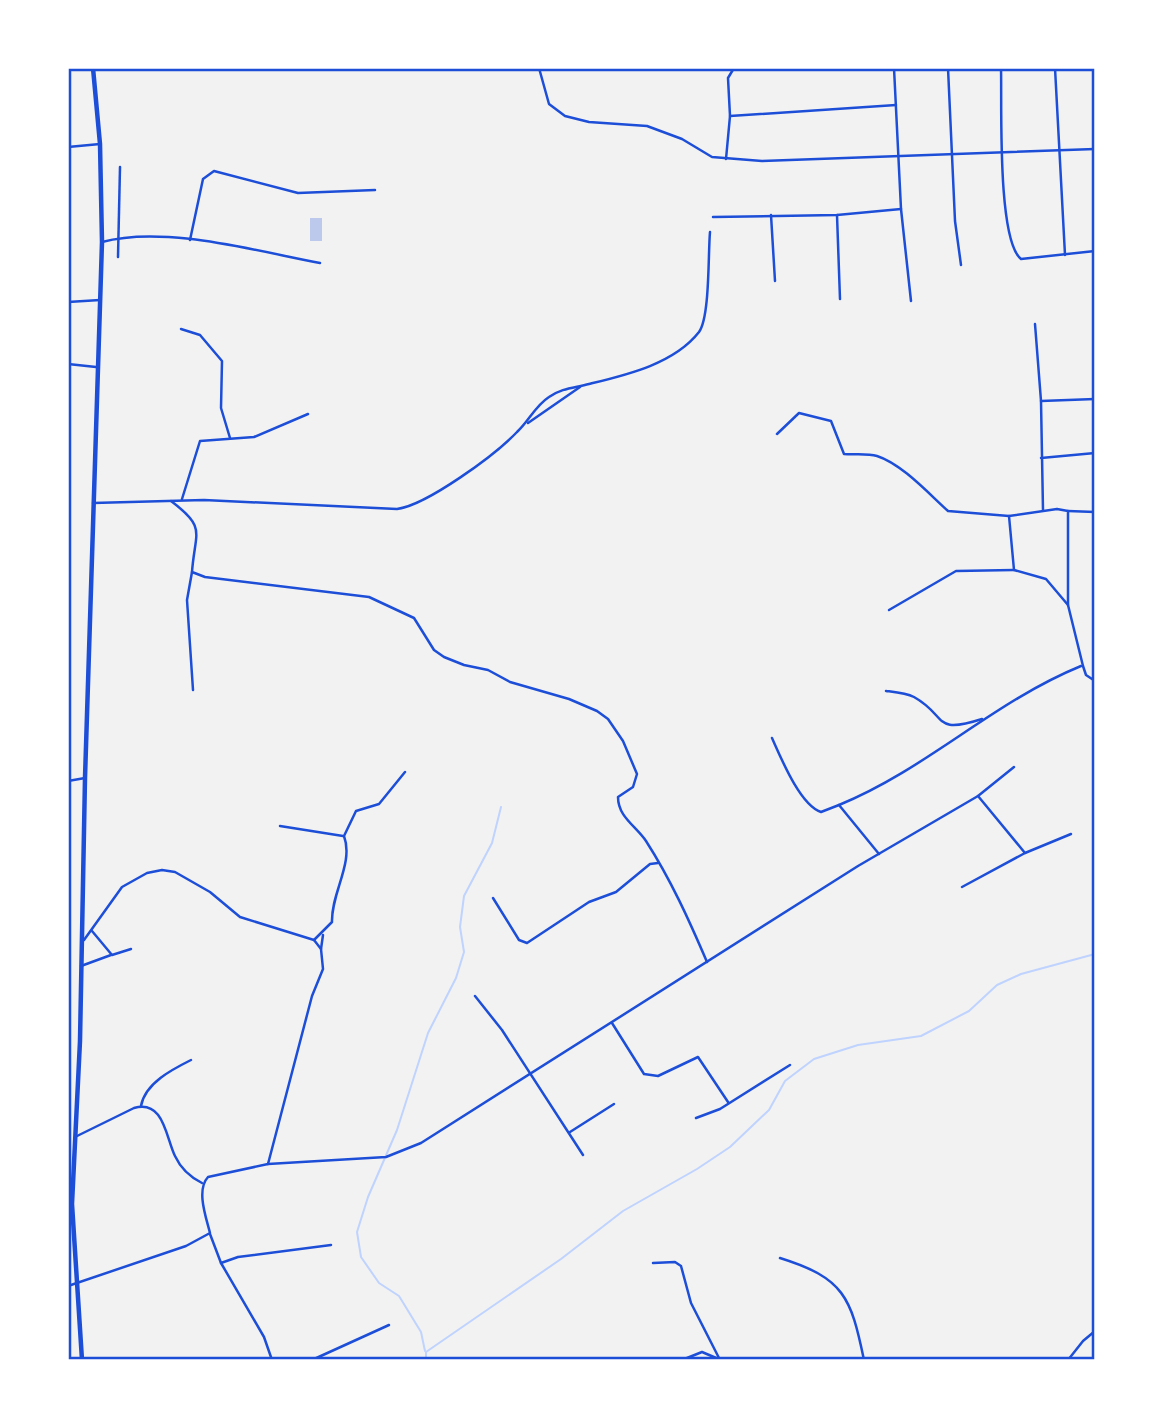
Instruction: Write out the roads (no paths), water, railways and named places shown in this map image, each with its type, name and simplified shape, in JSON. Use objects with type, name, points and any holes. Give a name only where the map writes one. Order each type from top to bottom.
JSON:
[{"type":"highway","points":[[82,1360],[72,1204],[102,242],[100,144],[93,68]]},
{"type":"street","points":[[539,68],[549,104],[555,111],[589,122],[647,126],[682,139],[712,158],[762,161],[1095,149]]},
{"type":"street","points":[[726,159],[730,116],[728,78],[734,68]]},
{"type":"street","points":[[894,68],[901,209],[911,301]]},
{"type":"street","points":[[948,68],[961,265]]},
{"type":"street","points":[[1001,68],[1006,217],[1017,256],[1021,259],[1095,251]]},
{"type":"street","points":[[1055,68],[1065,255]]},
{"type":"street","points":[[730,116],[896,105]]},
{"type":"street","points":[[68,147],[100,144]]},
{"type":"street","points":[[118,257],[120,167]]},
{"type":"street","points":[[190,240],[203,179],[209,172],[214,171],[298,193],[375,190]]},
{"type":"street","points":[[713,217],[837,215],[901,209]]},
{"type":"street","points":[[771,215],[775,281]]},
{"type":"street","points":[[837,215],[841,299]]},
{"type":"street","points":[[93,503],[182,499],[407,508],[424,501],[493,453],[524,425],[547,398],[565,388],[635,372],[664,359],[698,332],[706,309],[710,232]]},
{"type":"street","points":[[102,242],[134,235],[190,240],[320,263]]},
{"type":"street","points":[[68,302],[100,300]]},
{"type":"street","points":[[1035,324],[1041,401],[1043,510]]},
{"type":"street","points":[[181,329],[200,335],[222,361],[221,408],[230,440]]},
{"type":"street","points":[[68,364],[97,367]]},
{"type":"street","points":[[524,425],[581,386]]},
{"type":"street","points":[[1041,401],[1095,399]]},
{"type":"street","points":[[776,434],[799,413],[831,421],[844,454],[877,456],[894,465],[928,490],[948,511],[1009,516],[1043,510],[1095,512]]},
{"type":"street","points":[[182,499],[197,445],[204,440],[254,437],[308,414]]},
{"type":"street","points":[[1041,458],[1095,453]]},
{"type":"street","points":[[171,500],[194,518],[196,527],[187,600],[193,690]]},
{"type":"street","points":[[1068,511],[1068,605],[1086,675],[1095,681]]},
{"type":"street","points":[[1009,516],[1014,570]]},
{"type":"street","points":[[889,610],[957,571],[1014,570],[1046,579],[1068,605]]},
{"type":"street","points":[[192,572],[205,577],[242,579],[291,589],[369,597],[415,618],[435,650],[444,657],[488,670],[510,682],[569,699],[608,719],[634,761],[637,781],[621,794],[618,802],[626,821],[645,840],[682,902],[707,962]]},
{"type":"street","points":[[772,738],[786,770],[812,808],[821,812],[921,762],[1041,683],[1083,666]]},
{"type":"street","points":[[886,691],[912,696],[943,723],[951,726],[986,718]]},
{"type":"street","points":[[272,1360],[264,1337],[221,1263],[210,1233],[203,1184],[208,1177],[268,1164],[386,1157],[421,1143],[879,854],[978,796],[991,782],[1014,767]]},
{"type":"street","points":[[314,940],[332,922],[333,899],[348,850],[344,836],[356,811],[379,804],[405,772]]},
{"type":"street","points":[[68,781],[85,778]]},
{"type":"street","points":[[978,796],[1025,853]]},
{"type":"street","points":[[839,805],[879,854]]},
{"type":"street","points":[[280,826],[344,836]]},
{"type":"street","points":[[962,887],[1025,853],[1071,834]]},
{"type":"street","points":[[493,898],[519,940],[527,943],[589,902],[616,892],[649,864],[658,863]]},
{"type":"street","points":[[82,943],[121,887],[147,873],[162,870],[175,872],[210,892],[240,917],[314,940],[321,949]]},
{"type":"street","points":[[92,931],[112,955]]},
{"type":"street","points":[[268,1164],[312,996],[323,969],[323,933]]},
{"type":"street","points":[[81,967],[131,950]]},
{"type":"street","points":[[475,996],[570,1132],[583,1155]]},
{"type":"street","points":[[612,1023],[645,1074],[658,1076],[698,1057],[728,1102]]},
{"type":"street","points":[[141,1105],[143,1096],[166,1073],[191,1060]]},
{"type":"street","points":[[696,1118],[790,1065]]},
{"type":"street","points":[[570,1132],[614,1104]]},
{"type":"street","points":[[141,1105],[161,1117],[175,1157],[188,1176],[203,1184]]},
{"type":"street","points":[[75,1137],[141,1105]]},
{"type":"street","points":[[68,1286],[186,1246],[210,1233]]},
{"type":"street","points":[[221,1263],[238,1257],[331,1245]]},
{"type":"street","points":[[780,1258],[814,1269],[831,1279],[848,1303],[864,1360]]},
{"type":"street","points":[[653,1263],[676,1262],[681,1266],[688,1296],[720,1359]]},
{"type":"street","points":[[312,1360],[389,1325]]},
{"type":"street","points":[[1068,1360],[1095,1331]]},
{"type":"street","points":[[682,1360],[702,1352],[720,1359]]},
{"type":"street","points":[[761,1360],[781,1360]]},
{"type":"waterway","points":[[425,1351],[421,1332],[399,1296],[379,1283],[361,1257],[357,1232],[368,1197],[397,1130],[428,1033],[456,978],[464,952],[460,927],[464,896],[492,843],[501,807]]},
{"type":"waterway","points":[[426,1360],[426,1352],[561,1259],[623,1211],[730,1147],[769,1110],[785,1081],[814,1059],[858,1045],[921,1036],[969,1011],[997,985],[1021,974],[1095,954]]}]
